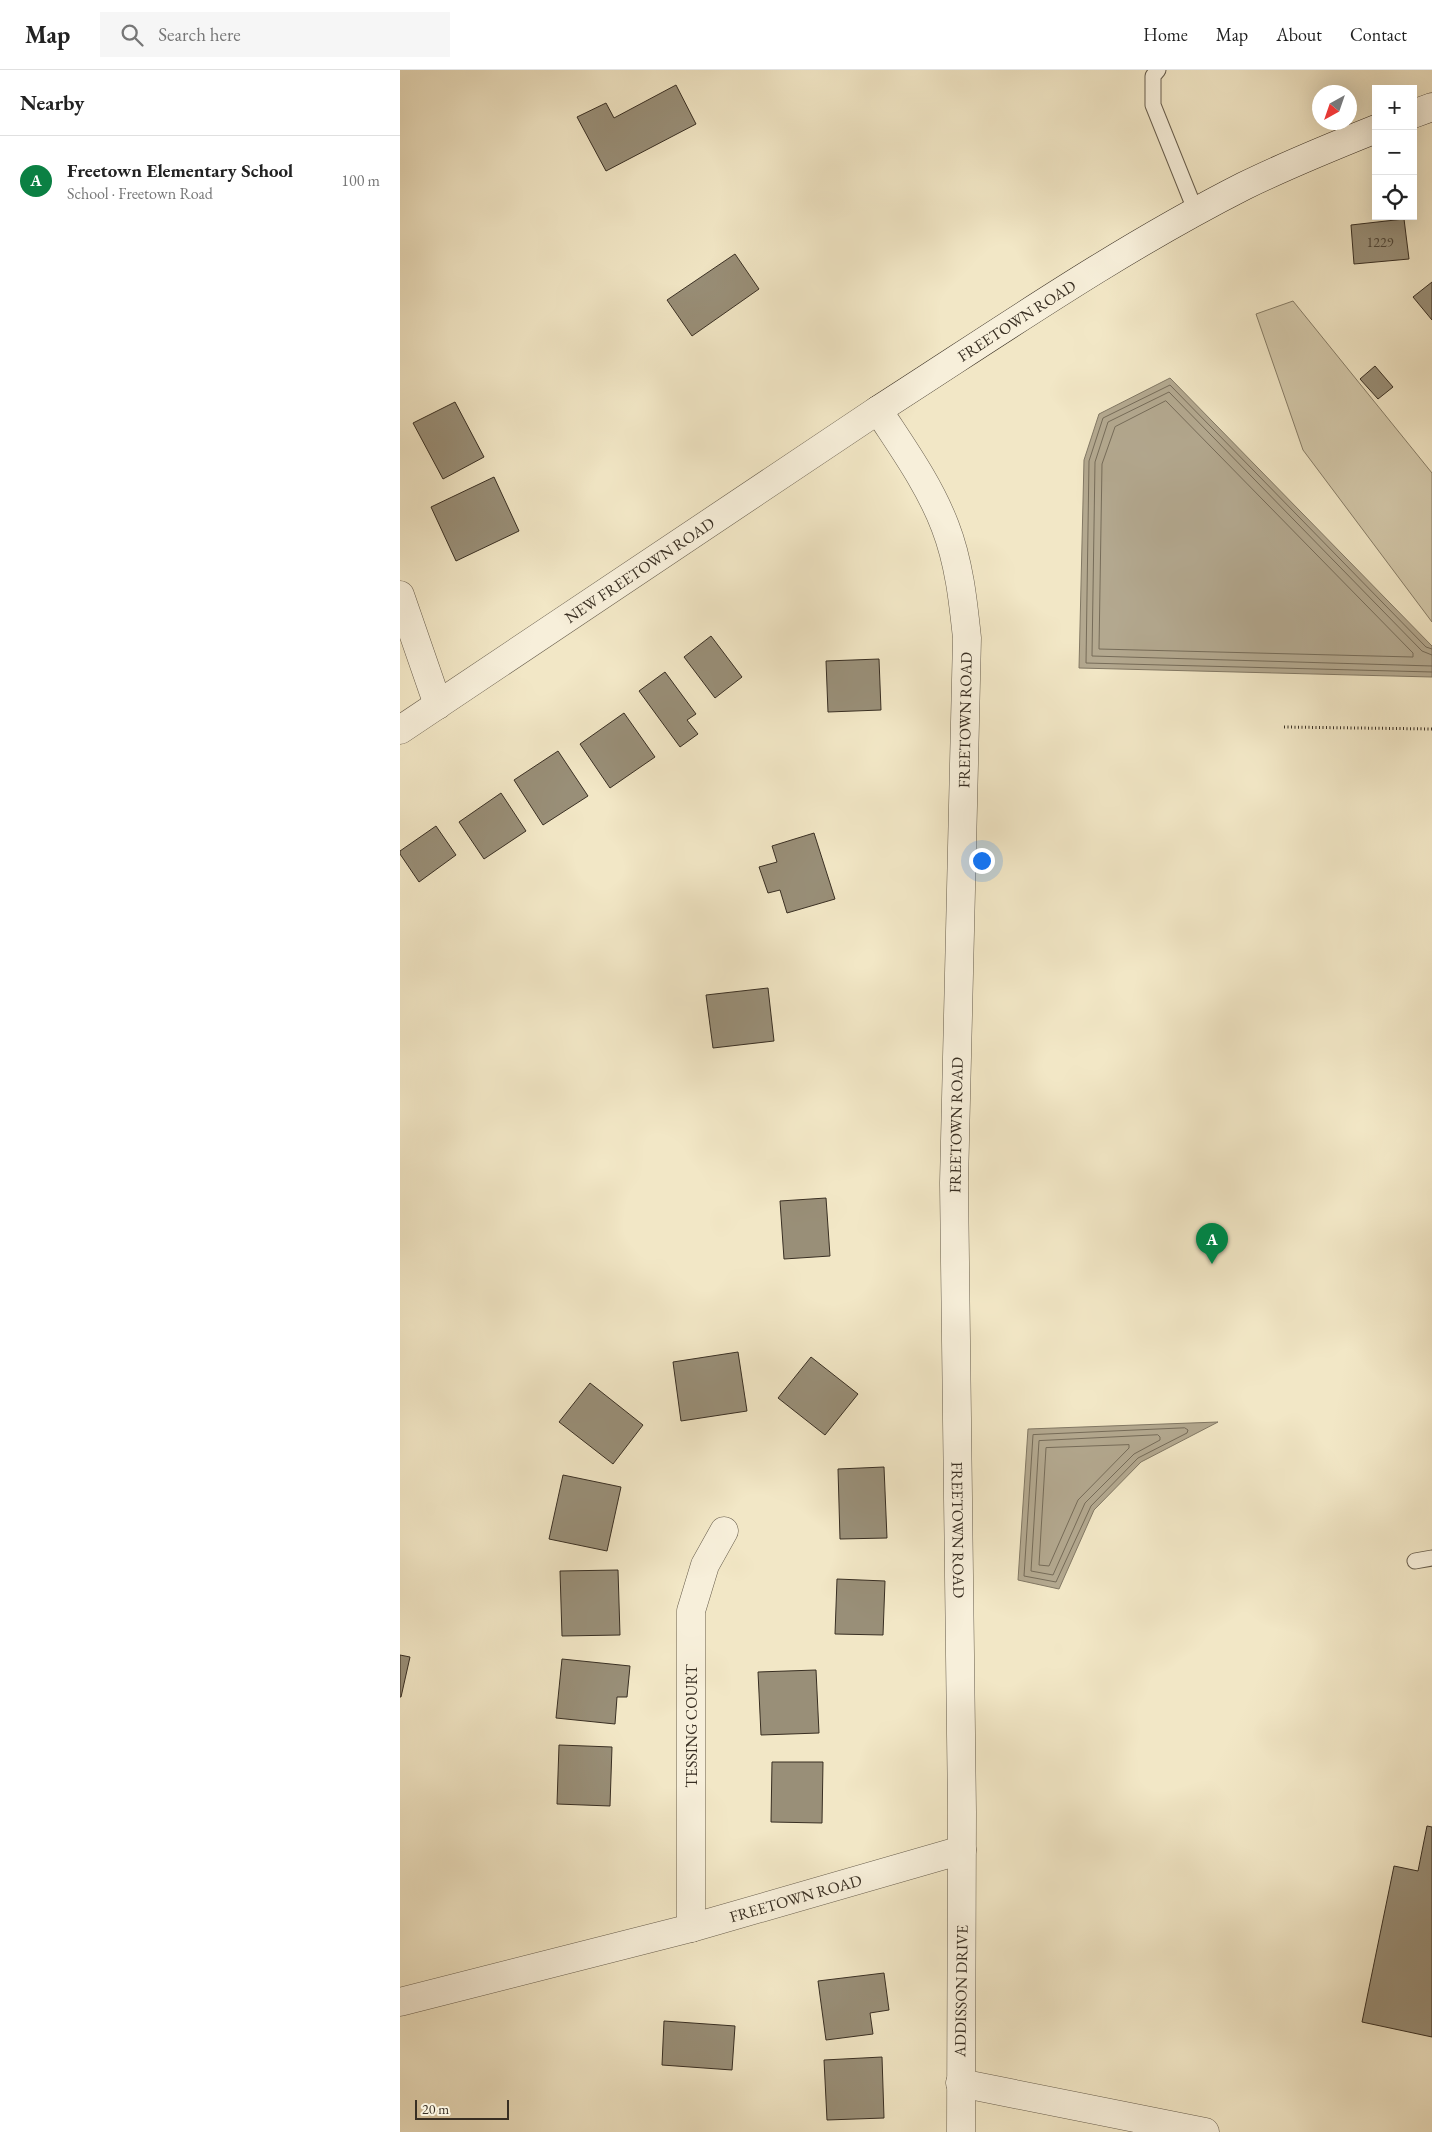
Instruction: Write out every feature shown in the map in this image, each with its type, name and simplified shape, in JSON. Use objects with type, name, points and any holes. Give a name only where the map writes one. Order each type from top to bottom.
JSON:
[{"type":"street","points":[[1417,113],[1432,107]]},
{"type":"street","name":"FREETOWN ROAD","points":[[400,2002],[691,1928],[962,1850],[954,1183],[967,638],[963,599],[956,561],[945,525],[928,491],[878,410],[1076,282],[1196,212],[1282,168],[1374,130]]},
{"type":"street","name":"NEW FREETOWN ROAD","points":[[400,730],[878,410]]},
{"type":"street","points":[[400,594],[438,705]]},
{"type":"street","name":"TESSING COURT","points":[[691,1928],[691,1611],[705,1565],[724,1531]]},
{"type":"street","name":"ADDISSON DRIVE","points":[[961,2132],[962,1850]]},
{"type":"street","points":[[960,2083],[1205,2132]]},
{"type":"lane","points":[[1158,70],[1153,76],[1154,105],[1196,212]]},
{"type":"lane","points":[[1415,1561],[1432,1558]]},
{"type":"path","points":[[1284,727],[1432,729]]},
{"type":"shaded area","points":[[1293,301],[1432,473],[1432,622],[1303,450],[1256,314]]},
{"type":"water","points":[[1170,378],[1432,646],[1432,677],[1079,668],[1084,460],[1099,414]]},
{"type":"water","points":[[1218,1422],[1141,1462],[1094,1510],[1059,1589],[1018,1580],[1028,1429]]},
{"type":"building","points":[[676,85],[696,124],[606,171],[577,117],[606,103],[614,118]]},
{"type":"building","points":[[1404,220],[1409,259],[1354,264],[1351,225]]},
{"type":"building","points":[[735,254],[759,289],[692,336],[667,300]]},
{"type":"building","points":[[1432,282],[1432,320],[1413,297]]},
{"type":"building","points":[[1375,366],[1393,387],[1378,399],[1360,379]]},
{"type":"building","points":[[455,402],[484,457],[443,479],[413,423]]},
{"type":"building","points":[[494,477],[519,531],[456,561],[431,507]]},
{"type":"building","points":[[711,636],[742,677],[715,698],[684,657]]},
{"type":"building","points":[[879,659],[881,710],[828,712],[826,661]]},
{"type":"building","points":[[665,672],[696,714],[687,720],[698,734],[680,747],[639,691]]},
{"type":"building","points":[[624,713],[655,757],[610,788],[580,744]]},
{"type":"building","points":[[558,751],[588,796],[543,825],[514,780]]},
{"type":"building","points":[[501,793],[526,831],[484,859],[459,822]]},
{"type":"building","points":[[436,826],[456,855],[419,882],[400,854],[400,851]]},
{"type":"building","points":[[814,833],[835,899],[787,913],[780,890],[768,893],[759,867],[777,862],[772,846]]},
{"type":"building","points":[[768,988],[774,1041],[713,1048],[706,995]]},
{"type":"building","points":[[826,1198],[830,1256],[784,1259],[780,1201]]},
{"type":"building","points":[[738,1352],[747,1411],[681,1421],[673,1362]]},
{"type":"building","points":[[811,1357],[858,1394],[825,1435],[778,1398]]},
{"type":"building","points":[[590,1383],[643,1425],[613,1464],[559,1422]]},
{"type":"building","points":[[884,1467],[887,1538],[840,1539],[838,1469]]},
{"type":"building","points":[[563,1475],[621,1487],[607,1551],[549,1539]]},
{"type":"building","points":[[618,1570],[620,1635],[562,1636],[560,1571]]},
{"type":"building","points":[[837,1579],[885,1581],[883,1635],[835,1634]]},
{"type":"building","points":[[400,1655],[410,1657],[401,1697],[400,1697]]},
{"type":"building","points":[[562,1659],[630,1666],[627,1697],[617,1697],[615,1724],[556,1718]]},
{"type":"building","points":[[816,1670],[819,1733],[761,1735],[758,1672]]},
{"type":"building","points":[[559,1745],[612,1747],[610,1806],[557,1804]]},
{"type":"building","points":[[772,1762],[823,1762],[822,1823],[771,1822]]},
{"type":"building","points":[[1427,1826],[1432,1827],[1432,2037],[1362,2022],[1394,1866],[1418,1871]]},
{"type":"building","points":[[884,1973],[889,2010],[870,2013],[873,2034],[826,2040],[818,1981]]},
{"type":"building","points":[[664,2021],[735,2026],[732,2070],[662,2065]]},
{"type":"building","points":[[882,2057],[884,2118],[827,2120],[824,2060]]},
{"type":"place","name":"Freetown Elementary School","points":[[1212,1264]]}]
